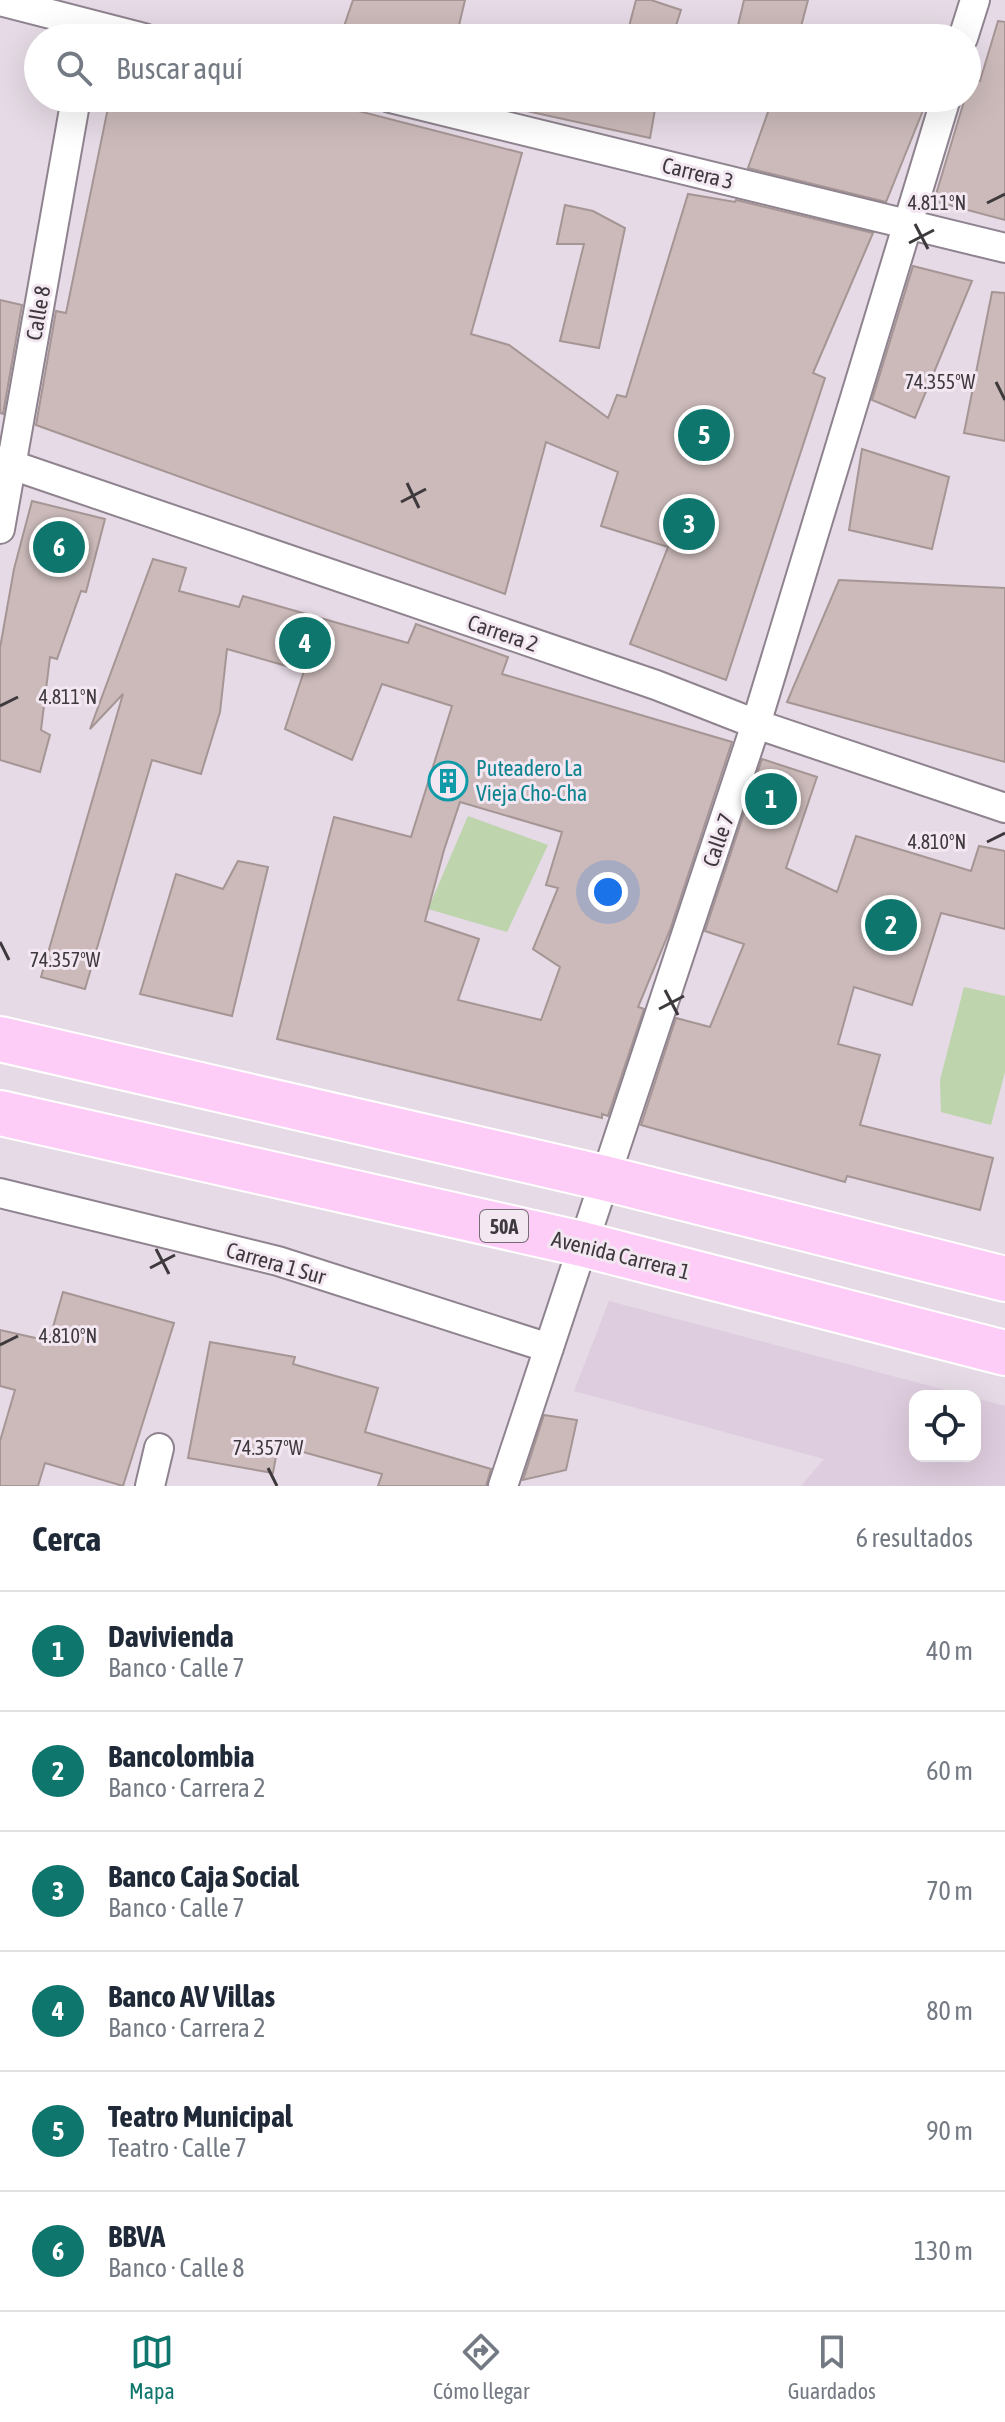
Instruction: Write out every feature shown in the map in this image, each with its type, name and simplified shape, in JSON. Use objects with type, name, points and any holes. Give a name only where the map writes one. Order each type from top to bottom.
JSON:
[{"type":"main road","points":[[0,1039],[604,1178],[1005,1279]]},
{"type":"main road","name":"Avenida Carrera 1","points":[[0,1113],[582,1244],[1005,1353]]},
{"type":"street","points":[[967,24],[975,0]]},
{"type":"street","points":[[0,1],[28,5],[72,24]]},
{"type":"street","name":"Calle 8","points":[[0,529],[6,463],[73,112]]},
{"type":"street","name":"Carrera 3","points":[[448,112],[1005,248]]},
{"type":"street","name":"Calle 7","points":[[503,1486],[756,724],[942,112]]},
{"type":"street","name":"Carrera 2","points":[[6,463],[1005,808]]},
{"type":"street","name":"Carrera 1 Sur","points":[[0,1193],[278,1261],[549,1348]]},
{"type":"street","points":[[150,1486],[159,1448]]},
{"type":"shaded area","points":[[609,1301],[945,1390],[909,1390],[909,1462],[981,1462],[981,1400],[1005,1406],[1005,1486],[801,1486],[824,1459],[574,1391]]},
{"type":"green space","points":[[468,816],[548,845],[507,932],[428,909]]},
{"type":"green space","points":[[964,987],[1005,996],[1005,1072],[991,1125],[941,1112],[940,1080]]},
{"type":"building","points":[[353,0],[465,0],[459,24],[345,24]]},
{"type":"building","points":[[636,0],[651,0],[681,10],[676,24],[630,24]]},
{"type":"building","points":[[744,0],[808,0],[802,24],[738,24]]},
{"type":"building","points":[[998,21],[1005,22],[1005,220],[934,201],[961,112],[981,112],[981,78]]},
{"type":"building","points":[[107,112],[362,112],[522,153],[471,334],[509,345],[608,418],[617,395],[626,397],[688,194],[736,200],[873,233],[813,373],[825,378],[726,680],[630,644],[668,547],[601,526],[618,472],[546,442],[505,594],[36,425],[56,311],[66,313]]},
{"type":"building","points":[[531,112],[655,112],[650,138]]},
{"type":"building","points":[[768,112],[922,112],[886,202],[748,168]]},
{"type":"building","points":[[565,205],[593,211],[625,228],[599,348],[560,341],[584,244],[557,244]]},
{"type":"building","points":[[913,266],[972,281],[915,418],[872,400]]},
{"type":"building","points":[[992,292],[1005,293],[1005,441],[964,433]]},
{"type":"building","points":[[0,300],[22,305],[3,414],[0,413]]},
{"type":"building","points":[[862,449],[949,477],[932,549],[849,530]]},
{"type":"building","points":[[32,501],[105,519],[86,592],[81,591],[57,659],[50,657],[41,730],[50,735],[40,772],[0,760],[0,648],[14,569]]},
{"type":"building","points":[[153,559],[186,568],[179,591],[239,607],[243,596],[408,643],[416,624],[508,657],[502,674],[732,742],[670,930],[638,1007],[644,1009],[608,1116],[602,1114],[602,1118],[277,1039],[334,817],[411,837],[452,706],[382,684],[352,760],[285,729],[304,671],[227,649],[220,712],[201,774],[152,760],[85,989],[41,977],[123,694],[90,729]],"holes":[[[460,802],[562,832],[546,885],[558,888],[533,949],[560,967],[541,1020],[458,1000],[479,939],[425,921]]]},
{"type":"building","points":[[839,580],[1005,588],[1005,762],[787,702]]},
{"type":"building","points":[[762,759],[817,777],[786,868],[837,892],[856,836],[971,871],[979,846],[1005,851],[1005,929],[941,913],[912,1005],[854,987],[838,1044],[880,1055],[860,1125],[993,1158],[980,1210],[847,1176],[845,1182],[641,1125],[676,1018],[710,1027],[744,944],[705,931]]},
{"type":"building","points":[[238,861],[268,867],[232,1016],[140,994],[176,874],[223,889]]},
{"type":"building","points":[[63,1292],[174,1323],[123,1486],[45,1463],[38,1486],[0,1486],[0,1441],[15,1390],[0,1386],[0,1330],[49,1341]]},
{"type":"building","points":[[210,1342],[295,1357],[293,1364],[378,1388],[365,1432],[491,1469],[486,1486],[378,1486],[382,1474],[278,1445],[273,1473],[188,1458]]},
{"type":"building","points":[[544,1415],[577,1420],[566,1470],[523,1480]]},
{"type":"place","name":"Teatro Municipal","points":[[704,435]]},
{"type":"place","name":"Banco Caja Social","points":[[689,524]]},
{"type":"place","name":"BBVA","points":[[59,547]]},
{"type":"place","name":"Banco AV Villas","points":[[305,643]]},
{"type":"place","name":"Puteadero La Vieja Cho-Cha","points":[[448,781]]},
{"type":"place","name":"Davivienda","points":[[771,799]]},
{"type":"place","name":"Bancolombia","points":[[891,925]]}]
